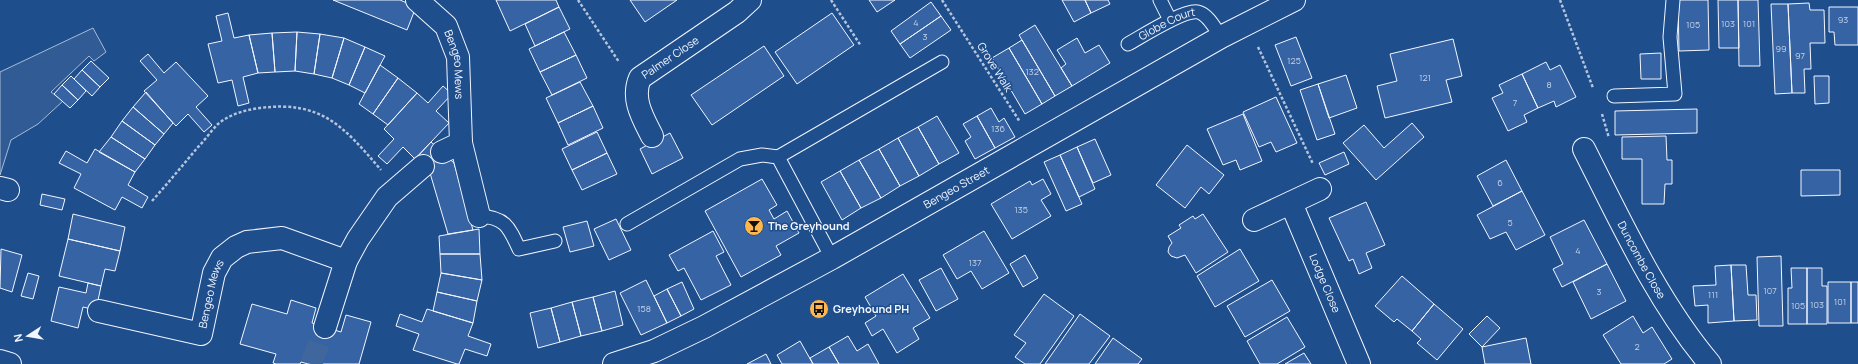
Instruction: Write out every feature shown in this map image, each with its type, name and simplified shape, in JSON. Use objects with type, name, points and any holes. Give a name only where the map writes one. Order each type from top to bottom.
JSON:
[{"type":"street","name":"Bengeo Mews","points":[[417,0],[446,26],[458,57],[461,143],[479,216]]},
{"type":"street","name":"Palmer Close","points":[[652,136],[639,110],[637,86],[640,78],[737,12],[750,0]]},
{"type":"street","name":"Bengeo Street","points":[[614,364],[654,350],[704,327],[832,258],[1221,37],[1294,0]]},
{"type":"street","points":[[442,152],[461,143]]},
{"type":"street","name":"Duncombe Close","points":[[1584,149],[1653,281],[1698,350],[1710,364]]},
{"type":"street","points":[[325,327],[346,261],[358,239],[387,197],[424,166]]},
{"type":"street","points":[[1254,220],[1320,189]]},
{"type":"street","name":"Lodge Close","points":[[1291,203],[1359,364]]},
{"type":"street","name":"Bengeo Mews","points":[[99,311],[201,334],[214,273],[222,258],[236,247],[247,242],[282,238],[346,261]]},
{"type":"street","points":[[0,361],[10,364]]},
{"type":"lane","points":[[1160,0],[1170,20]]},
{"type":"lane","points":[[1614,96],[1675,94],[1670,37],[1673,0]]},
{"type":"lane","name":"Globe Court","points":[[1128,44],[1170,20],[1190,13],[1198,12],[1206,16],[1221,37]]},
{"type":"lane","points":[[627,224],[740,159],[762,155],[778,157],[942,62]]},
{"type":"lane","points":[[778,157],[832,258]]},
{"type":"lane","points":[[479,216],[491,216],[502,221],[510,228],[519,249],[555,241]]},
{"type":"path","points":[[578,0],[621,65],[640,78]]},
{"type":"path","points":[[830,0],[861,46]]},
{"type":"path","name":"Grove Walk","points":[[942,0],[1032,143]]},
{"type":"path","points":[[1560,0],[1594,90]]},
{"type":"path","points":[[1248,23],[1314,165],[1320,189]]},
{"type":"path","points":[[152,201],[218,124],[232,115],[248,110],[268,107],[304,109],[318,112],[334,121],[352,136],[397,188]]},
{"type":"path","points":[[1601,112],[1610,141]]},
{"type":"shaded area","points":[[93,28],[106,52],[94,61],[89,56],[51,92],[63,101],[38,124],[11,140],[0,175],[0,72]]},
{"type":"building","points":[[333,0],[400,0],[416,7],[407,30]]},
{"type":"building","points":[[496,0],[556,0],[559,7],[510,31]]},
{"type":"building","points":[[630,0],[677,0],[645,22]]},
{"type":"building","points":[[869,0],[895,0],[877,12]]},
{"type":"building","points":[[1062,0],[1085,0],[1091,13],[1074,22]]},
{"type":"building","points":[[1085,0],[1108,0],[1110,4],[1091,13]]},
{"type":"building","points":[[1678,0],[1708,0],[1709,50],[1679,51]]},
{"type":"building","points":[[1718,0],[1738,0],[1739,48],[1719,48]]},
{"type":"building","points":[[1738,0],[1758,0],[1760,66],[1739,66]]},
{"type":"building","points":[[931,2],[941,16],[900,44],[891,31]]},
{"type":"building","points":[[1809,3],[1810,10],[1824,10],[1825,43],[1810,43],[1811,69],[1804,69],[1805,93],[1792,93],[1788,4]]},
{"type":"building","points":[[1771,4],[1788,4],[1792,93],[1775,94]]},
{"type":"building","points":[[559,7],[570,29],[535,46],[525,24]]},
{"type":"building","points":[[1829,7],[1858,7],[1858,45],[1835,45],[1834,32],[1829,32]]},
{"type":"building","points":[[228,13],[234,38],[249,35],[258,73],[243,77],[249,103],[238,106],[232,80],[218,83],[208,44],[222,41],[216,16]]},
{"type":"building","points":[[832,13],[854,45],[797,84],[775,52]]},
{"type":"building","points":[[941,16],[951,30],[910,58],[900,44]]},
{"type":"building","points":[[1035,25],[1072,86],[1055,96],[1019,35]]},
{"type":"building","points":[[297,32],[295,71],[275,72],[272,33]]},
{"type":"building","points":[[297,32],[320,34],[314,74],[295,71]]},
{"type":"building","points":[[564,32],[576,55],[540,72],[529,49]]},
{"type":"building","points":[[272,33],[275,72],[258,73],[249,35]]},
{"type":"building","points":[[320,34],[344,38],[332,78],[314,74]]},
{"type":"building","points":[[1296,37],[1312,78],[1291,86],[1275,45]]},
{"type":"building","points":[[344,38],[365,47],[349,85],[332,78]]},
{"type":"building","points":[[1077,38],[1085,53],[1099,45],[1110,63],[1072,86],[1061,68],[1066,64],[1057,50]]},
{"type":"building","points":[[1453,39],[1462,76],[1446,80],[1452,102],[1385,118],[1377,86],[1397,81],[1390,54]]},
{"type":"building","points":[[1022,40],[1055,96],[1042,104],[1009,48]]},
{"type":"building","points":[[764,46],[784,76],[712,125],[691,95]]},
{"type":"building","points":[[365,47],[385,56],[365,93],[349,85]]},
{"type":"building","points":[[1009,48],[1042,104],[1025,114],[992,58]]},
{"type":"building","points":[[1661,53],[1661,79],[1641,79],[1640,54]]},
{"type":"building","points":[[148,54],[164,73],[176,62],[208,96],[196,107],[212,125],[204,132],[188,114],[176,126],[144,91],[157,80],[140,61]]},
{"type":"building","points":[[576,55],[587,78],[552,95],[540,72]]},
{"type":"building","points":[[91,61],[109,78],[100,87],[82,70]]},
{"type":"building","points":[[1546,62],[1550,70],[1560,65],[1576,97],[1556,107],[1554,101],[1538,108],[1522,74]]},
{"type":"building","points":[[380,65],[398,78],[373,114],[359,104]]},
{"type":"building","points":[[82,70],[100,87],[92,96],[74,79]]},
{"type":"building","points":[[1522,74],[1538,108],[1524,115],[1527,122],[1508,131],[1492,98],[1503,93],[1499,85]]},
{"type":"building","points":[[1346,75],[1357,108],[1329,118],[1318,84]]},
{"type":"building","points":[[71,76],[86,91],[78,100],[62,85]]},
{"type":"building","points":[[1814,76],[1829,76],[1829,103],[1815,104]]},
{"type":"building","points":[[398,78],[417,93],[388,125],[373,114]]},
{"type":"building","points":[[580,82],[593,106],[558,123],[546,98]]},
{"type":"building","points":[[1318,84],[1335,134],[1317,140],[1300,90]]},
{"type":"building","points":[[62,85],[78,100],[70,108],[54,94]]},
{"type":"building","points":[[443,86],[452,94],[436,111],[449,123],[415,159],[403,147],[387,164],[378,156],[394,139],[384,129],[417,93],[428,103]]},
{"type":"building","points":[[146,92],[173,123],[164,134],[133,107]]},
{"type":"building","points":[[1276,97],[1297,143],[1276,152],[1271,142],[1259,147],[1243,112]]},
{"type":"building","points":[[593,106],[603,128],[568,145],[558,123]]},
{"type":"building","points":[[133,107],[164,134],[155,145],[122,121]]},
{"type":"building","points":[[991,108],[999,122],[1004,118],[1015,137],[995,148],[977,116]]},
{"type":"building","points":[[1697,109],[1697,133],[1615,135],[1615,111]]},
{"type":"building","points":[[1243,114],[1262,161],[1240,170],[1236,160],[1223,165],[1207,129]]},
{"type":"building","points":[[937,116],[959,153],[939,164],[918,127]]},
{"type":"building","points":[[977,116],[995,148],[975,159],[965,141],[971,137],[963,124]]},
{"type":"building","points":[[122,121],[155,145],[145,159],[111,137]]},
{"type":"building","points":[[1412,123],[1424,137],[1376,180],[1343,143],[1364,125],[1384,148]]},
{"type":"building","points":[[918,127],[939,164],[919,176],[898,138]]},
{"type":"building","points":[[597,132],[607,153],[572,170],[562,149]]},
{"type":"building","points":[[670,133],[683,158],[652,174],[640,149]]},
{"type":"building","points":[[1666,136],[1667,160],[1672,160],[1672,184],[1665,184],[1664,204],[1642,204],[1642,159],[1622,159],[1622,137]]},
{"type":"building","points":[[111,137],[145,159],[135,172],[99,152]]},
{"type":"building","points":[[898,138],[919,176],[900,186],[879,149]]},
{"type":"building","points":[[1095,139],[1111,175],[1093,183],[1077,147]]},
{"type":"building","points":[[431,142],[454,163],[473,230],[448,234],[430,173],[415,159]]},
{"type":"building","points":[[1187,145],[1224,175],[1209,194],[1201,187],[1185,208],[1156,185]]},
{"type":"building","points":[[1077,147],[1095,189],[1079,197],[1060,155]]},
{"type":"building","points":[[95,149],[135,172],[128,185],[148,197],[142,208],[122,197],[115,210],[74,188],[81,174],[59,163],[66,151],[87,163]]},
{"type":"building","points":[[879,149],[900,186],[881,198],[859,160]]},
{"type":"building","points":[[1344,152],[1349,164],[1325,175],[1319,163]]},
{"type":"building","points":[[607,153],[617,174],[582,190],[572,170]]},
{"type":"building","points":[[1060,155],[1082,204],[1066,211],[1044,162]]},
{"type":"building","points":[[859,160],[881,198],[861,208],[840,171]]},
{"type":"building","points":[[1506,160],[1522,191],[1493,206],[1477,176]]},
{"type":"building","points":[[1801,170],[1840,170],[1840,195],[1801,196]]},
{"type":"building","points":[[840,171],[861,208],[842,220],[821,182]]},
{"type":"building","name":"The Greyhound","points":[[762,179],[777,205],[769,210],[774,219],[787,211],[799,233],[776,246],[781,255],[741,277],[705,211]]},
{"type":"building","points":[[1043,179],[1051,194],[1041,200],[1051,216],[1012,239],[991,204],[1030,181],[1032,185]]},
{"type":"building","points":[[1522,191],[1545,235],[1516,250],[1506,232],[1490,239],[1477,215]]},
{"type":"building","points":[[42,194],[65,199],[62,210],[40,205]]},
{"type":"building","points":[[1366,202],[1385,245],[1366,253],[1372,268],[1359,274],[1353,259],[1349,261],[1329,218]]},
{"type":"building","points":[[73,214],[125,227],[120,251],[68,239]]},
{"type":"building","points":[[1203,214],[1228,252],[1196,273],[1185,255],[1177,258],[1171,256],[1168,252],[1172,243],[1168,236],[1181,228],[1179,225],[1193,216],[1195,219]]},
{"type":"building","points":[[616,219],[631,250],[609,260],[594,229]]},
{"type":"building","points":[[1584,220],[1607,264],[1562,287],[1553,269],[1563,264],[1550,237]]},
{"type":"building","points":[[587,221],[594,246],[570,252],[563,227]]},
{"type":"building","points":[[479,229],[480,254],[440,254],[439,236]]},
{"type":"building","points":[[713,231],[724,252],[716,256],[731,285],[701,300],[684,268],[678,271],[669,255]]},
{"type":"building","points":[[984,231],[1009,273],[982,289],[971,271],[957,279],[943,255]]},
{"type":"building","points":[[68,239],[120,251],[115,271],[105,269],[101,286],[59,276]]},
{"type":"building","points":[[1,249],[22,255],[12,292],[0,288]]},
{"type":"building","points":[[1240,249],[1259,281],[1215,307],[1197,276]]},
{"type":"building","points":[[440,254],[480,254],[482,280],[441,273]]},
{"type":"building","points":[[1025,255],[1038,278],[1023,287],[1010,264]]},
{"type":"building","points":[[1781,256],[1783,326],[1759,326],[1757,257]]},
{"type":"building","points":[[1607,264],[1626,301],[1591,319],[1573,282]]},
{"type":"building","points":[[1731,265],[1734,321],[1708,323],[1708,305],[1695,306],[1693,286],[1716,285],[1715,266]]},
{"type":"building","points":[[1731,265],[1746,265],[1748,295],[1756,295],[1757,320],[1734,321]]},
{"type":"building","points":[[941,268],[958,299],[936,311],[919,280]]},
{"type":"building","points":[[1791,268],[1807,268],[1807,324],[1788,324],[1788,288],[1792,288]]},
{"type":"building","points":[[1807,268],[1822,268],[1822,286],[1827,286],[1827,324],[1807,324]]},
{"type":"building","points":[[28,273],[39,276],[33,299],[21,296]]},
{"type":"building","points":[[441,273],[482,280],[477,301],[437,292]]},
{"type":"building","points":[[903,274],[930,318],[913,328],[919,339],[897,353],[883,329],[872,336],[865,323],[876,316],[865,297]]},
{"type":"building","points":[[1402,276],[1434,304],[1412,331],[1397,319],[1394,322],[1375,306]]},
{"type":"building","points":[[646,280],[667,323],[641,335],[620,293]]},
{"type":"building","points":[[1272,280],[1290,311],[1245,337],[1227,306]]},
{"type":"building","points":[[682,282],[694,309],[681,316],[667,289]]},
{"type":"building","points":[[1828,282],[1851,282],[1851,323],[1828,323]]},
{"type":"building","points":[[1851,282],[1858,282],[1858,323],[1851,323]]},
{"type":"building","points":[[88,283],[101,286],[96,310],[83,307],[78,328],[51,321],[59,287],[86,293]]},
{"type":"building","points":[[667,289],[681,316],[667,323],[654,296]]},
{"type":"building","points":[[615,291],[623,325],[602,331],[593,297]]},
{"type":"building","points":[[437,292],[477,301],[473,323],[433,311]]},
{"type":"building","points":[[1044,294],[1074,316],[1040,364],[1025,364],[1015,357],[1026,343],[1014,335]]},
{"type":"building","points":[[593,297],[602,331],[581,336],[572,302]]},
{"type":"building","points":[[291,300],[316,308],[312,323],[341,332],[346,315],[371,322],[359,364],[308,364],[301,362],[300,364],[276,364],[273,363],[276,354],[240,344],[252,304],[287,314]]},
{"type":"building","points":[[572,302],[581,336],[560,342],[551,308]]},
{"type":"building","points":[[1434,304],[1463,329],[1437,360],[1417,343],[1421,339],[1412,331]]},
{"type":"building","points":[[551,308],[560,342],[538,348],[530,313]]},
{"type":"building","points":[[427,309],[473,323],[468,336],[491,344],[487,356],[465,349],[459,364],[457,364],[413,350],[419,334],[396,326],[400,314],[422,322]]},
{"type":"building","points":[[1080,314],[1110,336],[1089,364],[1045,364]]},
{"type":"building","points":[[1487,316],[1500,328],[1482,347],[1469,334]]},
{"type":"building","points":[[1633,316],[1643,333],[1652,327],[1672,359],[1664,364],[1621,364],[1603,335]]},
{"type":"building","points":[[1287,317],[1305,347],[1277,364],[1260,364],[1247,341]]},
{"type":"building","points":[[848,336],[857,351],[868,344],[879,364],[839,364],[829,347]]},
{"type":"building","points":[[1113,338],[1142,359],[1138,364],[1095,364]]},
{"type":"building","points":[[1526,338],[1531,364],[1485,364],[1482,347]]},
{"type":"building","points":[[800,341],[813,364],[782,364],[777,355]]},
{"type":"building","points":[[829,347],[839,364],[813,364],[810,358]]},
{"type":"building","points":[[1304,353],[1311,364],[1285,364]]},
{"type":"building","points":[[766,354],[771,364],[747,364]]},
{"type":"tunnel","points":[[311,364],[325,327]]},
{"type":"place","name":"The Greyhound","points":[[754,226]]},
{"type":"place","name":"Greyhound PH","points":[[819,309]]}]
